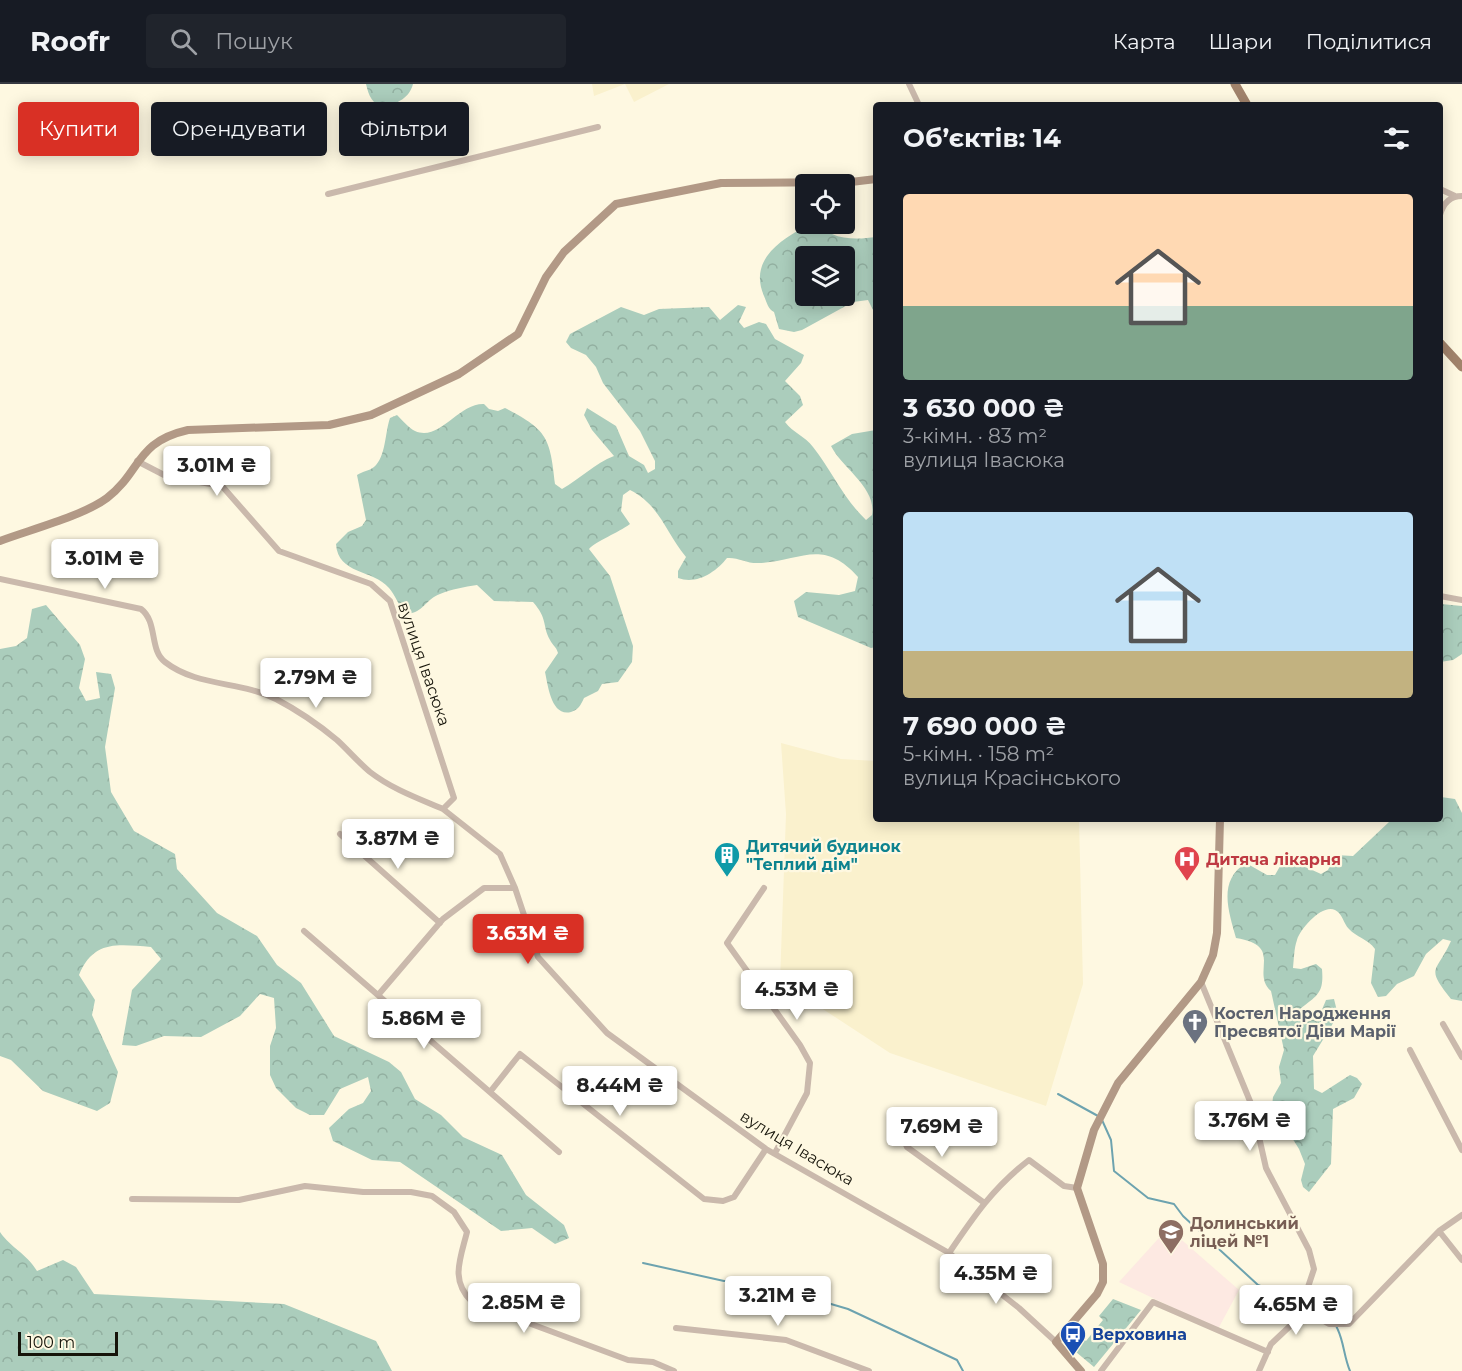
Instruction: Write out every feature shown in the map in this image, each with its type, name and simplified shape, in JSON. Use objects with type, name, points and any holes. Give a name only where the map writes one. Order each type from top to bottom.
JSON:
[{"type":"main road","points":[[1235,84],[1245,102]]},
{"type":"main road","points":[[1443,346],[1462,367]]},
{"type":"street","points":[[909,84],[918,102]]},
{"type":"street","points":[[328,195],[598,127]]},
{"type":"street","points":[[0,541],[77,513],[106,499],[151,445],[168,434],[188,430],[329,425],[371,415],[459,374],[518,334],[546,277],[564,252],[616,204],[721,183],[851,182],[873,179]]},
{"type":"street","points":[[1443,190],[1459,196]]},
{"type":"street","points":[[1443,204],[1459,196]]},
{"type":"street","name":"вулиця Івасюка","points":[[137,460],[166,476],[222,486],[284,553],[371,584],[390,602],[454,798],[443,809]]},
{"type":"street","name":"вулиця Івасюка","points":[[0,579],[141,609],[150,621],[160,658],[171,667],[209,683],[242,688],[275,699],[337,740],[369,771],[400,792],[443,809],[500,854],[515,888],[538,957],[607,1033],[766,1149],[949,1253],[1019,1308],[1056,1342]]},
{"type":"street","points":[[1443,597],[1462,600]]},
{"type":"street","points":[[1081,1371],[1056,1342],[1097,1294],[1103,1282],[1103,1264],[1077,1188],[1094,1130],[1118,1083],[1201,982],[1213,955],[1217,933],[1220,822]]},
{"type":"street","points":[[340,834],[440,923]]},
{"type":"street","points":[[379,994],[440,923],[484,888],[515,888]]},
{"type":"street","points":[[764,888],[727,943],[800,1045],[810,1063],[807,1093],[775,1153]]},
{"type":"street","points":[[304,931],[559,1152]]},
{"type":"street","points":[[1201,982],[1252,1106],[1266,1168],[1309,1250],[1314,1269],[1305,1296],[1308,1311],[1329,1324],[1349,1324],[1439,1231],[1462,1215]]},
{"type":"street","points":[[1443,1024],[1462,1057]]},
{"type":"street","points":[[1410,1050],[1462,1150]]},
{"type":"street","points":[[490,1092],[520,1054],[704,1199],[723,1201],[734,1197],[766,1149]]},
{"type":"street","points":[[894,1119],[907,1147],[983,1203]]},
{"type":"street","points":[[949,1253],[983,1203],[1003,1181],[1029,1160],[1064,1186],[1077,1188]]},
{"type":"street","points":[[132,1199],[239,1200],[305,1186],[363,1192],[411,1192],[432,1196],[454,1212],[467,1232],[458,1278],[461,1291],[472,1302],[628,1359],[653,1362],[674,1371]]},
{"type":"street","points":[[1439,1231],[1462,1260]]},
{"type":"street","points":[[1101,1371],[1154,1302],[1268,1352]]},
{"type":"street","points":[[1259,1371],[1271,1344],[1308,1311]]},
{"type":"street","points":[[676,1328],[786,1340],[869,1371]]},
{"type":"shaded area","points":[[592,84],[625,84],[594,96]]},
{"type":"shaded area","points":[[625,84],[669,84],[634,102]]},
{"type":"shaded area","points":[[781,743],[841,759],[873,761],[873,822],[1079,822],[1083,984],[1046,1106],[890,1053],[780,981],[786,814]]},
{"type":"shaded area","name":"Долинський ліцей №1","points":[[1168,1228],[1239,1290],[1218,1329],[1119,1282]]},
{"type":"green space","points":[[366,84],[413,84],[406,97],[398,102],[375,102],[368,93]]},
{"type":"green space","points":[[795,233],[832,234],[859,239],[873,237],[873,310],[868,300],[855,302],[855,246],[795,246],[795,306],[846,306],[802,330],[794,332],[779,329],[774,312],[764,296],[760,283],[760,271],[770,252]]},
{"type":"green space","points":[[738,305],[746,307],[739,322],[744,328],[759,322],[766,324],[775,339],[804,355],[801,363],[785,381],[800,396],[803,405],[785,422],[813,447],[851,503],[866,520],[872,515],[869,496],[831,446],[852,434],[873,430],[873,648],[798,617],[794,601],[806,592],[839,595],[855,591],[858,577],[845,565],[822,555],[759,563],[727,558],[706,576],[692,580],[678,578],[678,571],[686,557],[656,511],[649,503],[630,490],[623,495],[621,511],[630,524],[589,549],[610,576],[633,646],[632,662],[618,682],[602,684],[598,691],[584,698],[576,710],[564,712],[559,710],[552,699],[545,672],[558,653],[548,635],[541,613],[533,602],[494,601],[477,585],[445,592],[435,596],[419,610],[404,613],[389,588],[374,577],[349,567],[338,554],[336,544],[348,532],[362,526],[366,520],[357,475],[378,463],[390,418],[397,415],[413,430],[424,433],[441,427],[475,405],[484,404],[489,409],[498,411],[505,408],[530,423],[544,437],[551,455],[555,484],[562,489],[614,456],[592,430],[584,415],[587,408],[616,426],[629,456],[644,465],[648,473],[655,469],[655,461],[640,431],[603,383],[596,367],[586,355],[571,348],[566,342],[570,334],[621,307],[644,315],[659,309],[709,307],[720,320]]},
{"type":"green space","points":[[1443,604],[1462,606],[1462,654],[1453,660],[1443,662]]},
{"type":"green space","points":[[46,605],[80,645],[85,659],[79,688],[86,701],[100,698],[96,672],[111,674],[115,688],[105,747],[111,792],[134,831],[175,854],[177,869],[217,913],[257,936],[277,965],[301,983],[334,1036],[389,1062],[401,1072],[415,1099],[441,1115],[463,1137],[502,1155],[526,1195],[564,1225],[569,1238],[555,1244],[532,1228],[501,1231],[400,1162],[372,1160],[333,1141],[329,1128],[349,1109],[363,1103],[371,1091],[368,1077],[340,1089],[324,1115],[310,1115],[296,1108],[276,1088],[270,1075],[270,1046],[276,1028],[274,998],[260,994],[240,1016],[201,1037],[164,1036],[136,1046],[122,1045],[132,990],[161,959],[151,947],[118,945],[100,950],[85,963],[79,975],[95,1000],[92,1015],[118,1072],[110,1103],[97,1111],[43,1091],[11,1060],[0,1056],[0,649],[16,646],[27,638],[32,609]]},
{"type":"green space","points":[[1443,797],[1455,799],[1462,813],[1462,1001],[1451,999],[1436,975],[1438,965],[1451,941],[1443,939],[1426,954],[1414,976],[1397,984],[1386,996],[1378,997],[1371,983],[1375,949],[1349,929],[1335,910],[1324,910],[1307,924],[1297,940],[1293,968],[1301,969],[1316,964],[1322,969],[1322,983],[1319,993],[1300,1009],[1298,1017],[1305,1022],[1313,1019],[1321,1012],[1326,1000],[1334,999],[1338,1015],[1313,1056],[1314,1089],[1322,1093],[1350,1075],[1362,1084],[1354,1098],[1333,1109],[1331,1164],[1309,1192],[1303,1187],[1301,1180],[1305,1164],[1299,1149],[1272,1106],[1273,1097],[1281,1083],[1279,1067],[1284,1050],[1271,991],[1265,984],[1263,953],[1251,942],[1236,938],[1228,908],[1228,888],[1237,870],[1246,863],[1267,875],[1275,875],[1283,861],[1299,864],[1321,874],[1328,870],[1335,855],[1353,856],[1389,822],[1443,822]]},
{"type":"green space","points":[[0,1232],[37,1271],[63,1260],[76,1267],[94,1294],[284,1304],[376,1341],[392,1371],[0,1371]]},
{"type":"green space","points":[[1113,1299],[1141,1310],[1094,1367],[1070,1347],[1079,1336],[1086,1341],[1103,1320],[1099,1316]]},
{"type":"waterway","points":[[1058,1094],[1098,1116]]},
{"type":"waterway","points":[[1102,1120],[1111,1140],[1114,1171],[1148,1198],[1174,1204],[1183,1216],[1258,1285],[1278,1293],[1313,1295],[1336,1325],[1350,1371]]},
{"type":"waterway","points":[[643,1263],[724,1281],[785,1278],[814,1299],[848,1309],[957,1360],[963,1371]]},
{"type":"place","name":"Дитячий будинок \"Теплий дім\"","points":[[727,878]]},
{"type":"place","name":"Дитяча лікарня","points":[[1187,882]]},
{"type":"place","name":"Костел Народження Пресвятої Діви Марії","points":[[1195,1045]]},
{"type":"place","name":"Долинський ліцей №1","points":[[1171,1255]]},
{"type":"place","name":"Верховина","points":[[1073,1357]]}]
